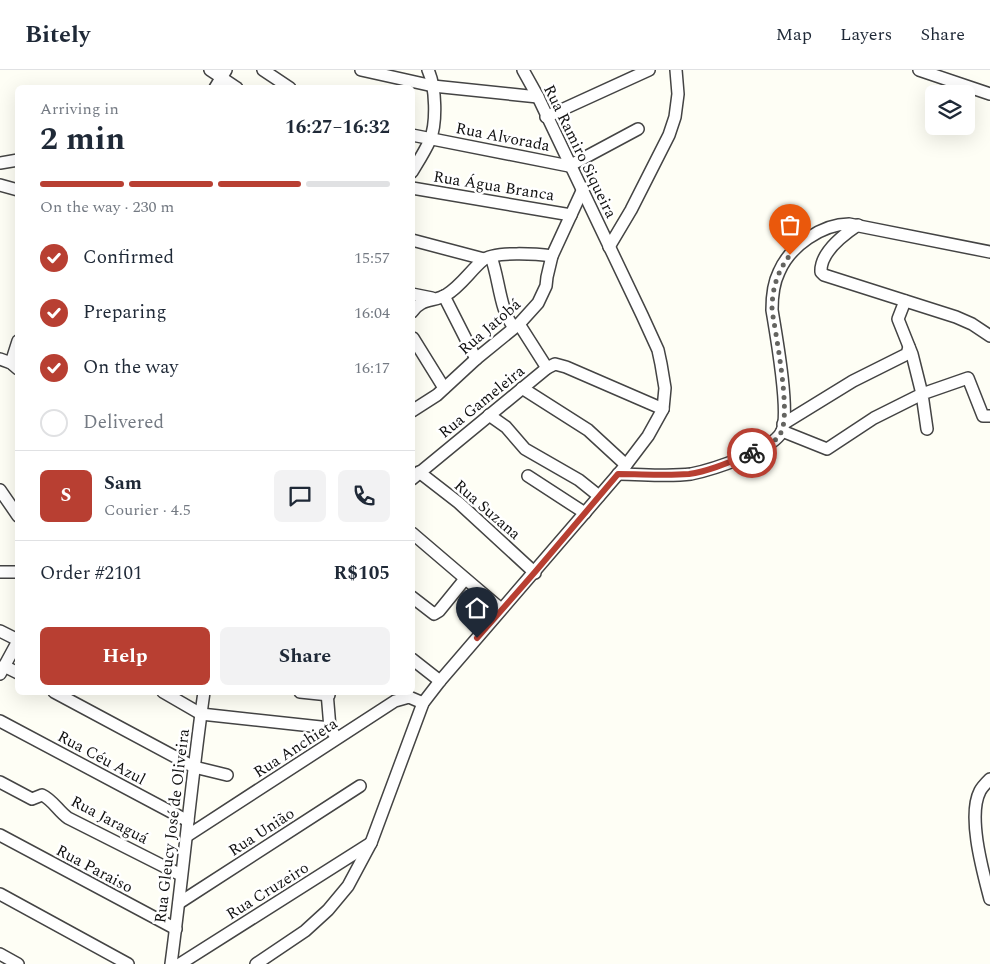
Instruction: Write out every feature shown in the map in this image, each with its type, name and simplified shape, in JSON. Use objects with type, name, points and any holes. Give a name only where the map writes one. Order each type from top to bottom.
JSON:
[{"type":"street","points":[[210,70],[232,85]]},
{"type":"street","points":[[263,70],[286,85]]},
{"type":"street","points":[[361,70],[433,86],[538,97]]},
{"type":"street","points":[[415,167],[431,138],[434,109],[433,86],[428,70]]},
{"type":"street","points":[[546,117],[649,70]]},
{"type":"street","points":[[610,247],[669,135],[675,117],[678,94],[676,70]]},
{"type":"street","points":[[919,70],[947,74],[990,94]]},
{"type":"street","name":"Rua Ramiro Siqueira","points":[[526,71],[569,166],[610,247],[658,350],[665,388],[663,409]]},
{"type":"street","points":[[569,166],[638,129]]},
{"type":"street","name":"Rua Alvorada","points":[[415,135],[569,166]]},
{"type":"street","points":[[0,161],[15,160]]},
{"type":"street","points":[[0,186],[15,189]]},
{"type":"street","name":"Rua Água Branca","points":[[415,188],[571,214]]},
{"type":"street","name":"Rua Jatobá","points":[[415,409],[437,395],[538,303],[546,286],[552,256],[582,191]]},
{"type":"street","points":[[783,427],[784,403],[772,310],[772,295],[779,272],[790,255],[809,238],[822,230],[840,224],[858,225],[990,252]]},
{"type":"street","points":[[858,225],[848,232],[826,255],[820,266],[821,272],[824,275],[956,317],[972,324],[990,336]]},
{"type":"street","points":[[415,241],[487,258],[530,254],[552,256]]},
{"type":"street","points":[[415,309],[421,302],[439,297],[468,278],[487,258]]},
{"type":"street","points":[[256,964],[305,931],[328,910],[348,886],[371,843],[423,703],[622,470],[648,436],[663,409],[566,367],[555,364],[547,368],[516,325],[510,323],[505,312],[496,268],[487,258]]},
{"type":"street","points":[[415,294],[439,297]]},
{"type":"street","points":[[439,297],[476,359]]},
{"type":"street","points":[[905,301],[898,319],[909,347],[922,394],[927,429]]},
{"type":"street","points":[[415,340],[444,388]]},
{"type":"street","points":[[522,388],[588,430],[622,470],[681,474],[710,469],[769,445],[783,427],[852,382],[907,354],[909,347]]},
{"type":"street","points":[[10,364],[15,350]]},
{"type":"street","name":"Rua Gameleira","points":[[416,476],[547,368]]},
{"type":"street","points":[[783,427],[827,449],[874,418],[922,394],[968,378],[983,416],[990,416]]},
{"type":"street","points":[[489,415],[506,427],[525,449],[579,480],[599,496]]},
{"type":"street","name":"Rua Suzana","points":[[416,476],[459,503],[535,572]]},
{"type":"street","points":[[528,476],[585,513]]},
{"type":"street","points":[[0,490],[15,512]]},
{"type":"street","points":[[415,536],[502,609]]},
{"type":"street","points":[[0,572],[15,572]]},
{"type":"street","points":[[415,599],[434,614],[465,579]]},
{"type":"street","points":[[0,631],[15,639]]},
{"type":"street","points":[[15,646],[2,670],[15,672]]},
{"type":"street","points":[[415,662],[440,681]]},
{"type":"street","points":[[60,695],[194,766],[227,774]]},
{"type":"street","points":[[168,695],[201,714],[330,728]]},
{"type":"street","name":"Rua Gleucy José de Oliveira","points":[[171,964],[204,695]]},
{"type":"street","points":[[328,695],[330,728],[337,738]]},
{"type":"street","name":"Rua Anchieta","points":[[187,836],[395,701],[409,697],[423,703]]},
{"type":"street","name":"Rua Céu Azul","points":[[0,721],[188,821]]},
{"type":"street","points":[[990,779],[980,791],[976,811],[977,840],[990,899]]},
{"type":"street","name":"Rua Jaraguá","points":[[0,782],[32,799],[42,795],[49,799],[68,818],[181,875]]},
{"type":"street","name":"Rua União","points":[[179,903],[360,786]]},
{"type":"street","name":"Rua Paraiso","points":[[0,835],[176,929]]},
{"type":"street","name":"Rua Cruzeiro","points":[[180,964],[371,843]]},
{"type":"street","points":[[0,894],[128,964]]},
{"type":"street","points":[[0,954],[18,964]]},
{"type":"way so far","points":[[752,453],[769,445],[782,431],[784,403],[772,310],[772,295],[779,272],[790,255]]},
{"type":"route","points":[[477,638],[618,474],[690,474],[710,469],[752,453]]}]
